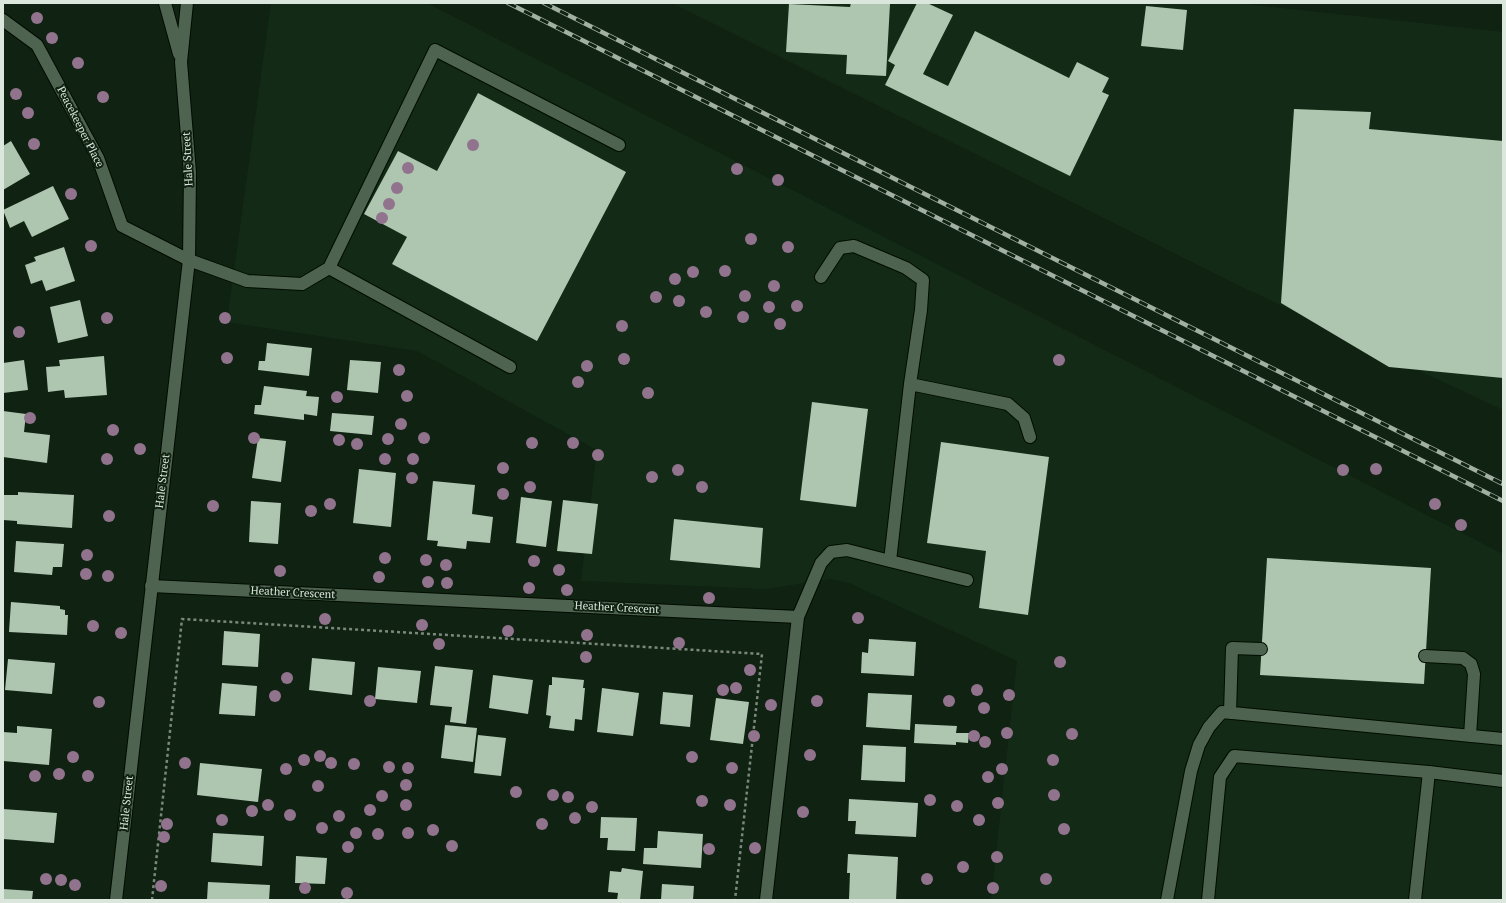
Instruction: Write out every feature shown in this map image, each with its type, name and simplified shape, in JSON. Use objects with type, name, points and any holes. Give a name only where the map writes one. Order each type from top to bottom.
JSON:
[{"type":"street","name":"Hale Street","points":[[165,3],[181,62]]},
{"type":"street","name":"Hale Street","points":[[116,900],[189,260],[190,172],[181,62],[187,3]]},
{"type":"street","name":"Peacekeeper Place","points":[[3,20],[37,45],[98,158],[122,226],[189,260],[247,281],[302,284],[330,268]]},
{"type":"street","points":[[510,367],[330,268],[435,50],[619,145]]},
{"type":"street","points":[[821,277],[840,248],[854,246],[906,268],[923,280],[921,310],[910,384],[890,561]]},
{"type":"street","points":[[910,384],[1008,404],[1024,418],[1030,437]]},
{"type":"street","points":[[766,900],[798,616],[821,564],[831,552],[847,550],[967,580]]},
{"type":"street","name":"Heather Crescent","points":[[151,586],[798,616]]},
{"type":"street","points":[[1230,713],[1232,648],[1261,649]]},
{"type":"street","points":[[1425,656],[1463,658],[1471,664],[1474,674],[1470,736]]},
{"type":"street","points":[[1167,900],[1191,771],[1199,745],[1208,727],[1222,712],[1503,739]]},
{"type":"street","points":[[1208,900],[1220,777],[1234,756],[1429,772],[1503,781]]},
{"type":"street","points":[[1415,900],[1429,772]]},
{"type":"path","points":[[152,900],[182,619],[762,654],[735,900]]},
{"type":"shaded area","points":[[271,3],[427,3],[1503,554],[1503,900],[991,900],[1017,661],[849,583],[830,579],[766,589],[581,581],[597,450],[417,351],[227,322]]},
{"type":"shaded area","points":[[672,3],[1236,3],[1503,32],[1503,410],[1242,287]]},
{"type":"building","points":[[851,3],[890,4],[886,76],[846,74],[847,55],[786,52],[789,4],[850,7]]},
{"type":"building","points":[[917,3],[927,3],[953,15],[923,74],[948,86],[975,31],[1069,78],[1077,62],[1109,78],[1102,92],[1109,95],[1070,176],[885,85],[895,65],[888,61]]},
{"type":"building","points":[[1146,6],[1187,10],[1183,50],[1141,46]]},
{"type":"building","points":[[478,93],[626,172],[537,341],[392,264],[407,237],[364,214],[398,151],[437,171]]},
{"type":"building","points":[[1294,109],[1371,112],[1369,129],[1503,141],[1503,378],[1389,367],[1281,303]]},
{"type":"building","points":[[11,141],[30,174],[3,190],[3,146]]},
{"type":"building","points":[[53,186],[69,219],[32,237],[24,221],[10,228],[3,210]]},
{"type":"building","points":[[64,247],[75,281],[46,291],[42,280],[31,284],[25,265],[36,261],[34,257]]},
{"type":"building","points":[[80,300],[88,336],[58,343],[50,307]]},
{"type":"building","points":[[267,343],[312,348],[309,376],[258,370],[259,361],[265,361]]},
{"type":"building","points":[[104,356],[107,395],[65,398],[64,390],[48,392],[46,367],[60,366],[59,360]]},
{"type":"building","points":[[24,360],[28,390],[3,393],[3,363]]},
{"type":"building","points":[[350,360],[381,362],[378,393],[347,390]]},
{"type":"building","points":[[264,386],[307,391],[306,396],[319,397],[317,416],[304,414],[304,420],[254,414],[255,405],[261,405]]},
{"type":"building","points":[[812,402],[868,409],[856,507],[800,500]]},
{"type":"building","points":[[3,411],[26,414],[24,432],[50,435],[47,463],[3,457]]},
{"type":"building","points":[[332,413],[374,416],[372,435],[330,431]]},
{"type":"building","points":[[258,438],[286,441],[281,482],[252,478]]},
{"type":"building","points":[[941,442],[1049,457],[1028,615],[979,608],[986,551],[927,543]]},
{"type":"building","points":[[359,469],[396,473],[391,527],[353,523]]},
{"type":"building","points":[[433,481],[475,485],[472,514],[493,517],[490,543],[467,541],[466,549],[437,546],[438,541],[427,540]]},
{"type":"building","points":[[18,492],[74,495],[72,528],[17,524],[17,521],[3,520],[4,495],[18,495]]},
{"type":"building","points":[[521,497],[552,501],[546,547],[516,543]]},
{"type":"building","points":[[563,500],[598,504],[592,554],[557,551]]},
{"type":"building","points":[[251,501],[281,503],[278,544],[249,542]]},
{"type":"building","points":[[674,519],[763,528],[760,568],[670,560]]},
{"type":"building","points":[[16,541],[64,544],[62,567],[53,567],[52,575],[14,572]]},
{"type":"building","points":[[1267,558],[1431,568],[1424,684],[1260,675]]},
{"type":"building","points":[[11,602],[60,606],[60,609],[65,610],[65,615],[68,615],[67,635],[9,632]]},
{"type":"building","points":[[224,631],[260,634],[258,667],[222,665]]},
{"type":"building","points":[[869,639],[916,642],[914,676],[861,673],[862,652],[868,653]]},
{"type":"building","points":[[312,658],[355,662],[352,695],[309,690]]},
{"type":"building","points":[[8,659],[55,663],[52,694],[5,690]]},
{"type":"building","points":[[435,666],[473,670],[466,724],[450,722],[452,707],[430,705]]},
{"type":"building","points":[[378,667],[421,671],[417,703],[375,699]]},
{"type":"building","points":[[493,675],[533,680],[528,714],[489,708]]},
{"type":"building","points":[[552,677],[584,680],[583,688],[585,688],[582,720],[575,719],[574,731],[549,728],[551,716],[546,715],[549,685],[552,685]]},
{"type":"building","points":[[222,683],[257,686],[255,716],[219,714]]},
{"type":"building","points":[[602,688],[639,693],[633,736],[597,732]]},
{"type":"building","points":[[663,692],[693,695],[690,727],[660,724]]},
{"type":"building","points":[[868,693],[912,695],[910,730],[866,727]]},
{"type":"building","points":[[716,698],[749,702],[743,744],[710,740]]},
{"type":"building","points":[[915,724],[957,726],[956,733],[969,733],[968,743],[956,742],[956,745],[914,743]]},
{"type":"building","points":[[445,725],[477,728],[473,762],[441,758]]},
{"type":"building","points":[[17,726],[52,729],[49,765],[3,761],[3,732],[17,733]]},
{"type":"building","points":[[478,735],[506,738],[501,776],[474,773]]},
{"type":"building","points":[[863,745],[906,747],[905,782],[861,780]]},
{"type":"building","points":[[200,763],[262,769],[258,802],[197,795]]},
{"type":"building","points":[[849,799],[918,803],[916,837],[855,834],[856,821],[848,821]]},
{"type":"building","points":[[3,809],[57,813],[54,843],[3,839]]},
{"type":"building","points":[[601,817],[637,818],[635,851],[607,850],[608,838],[600,838]]},
{"type":"building","points":[[658,831],[703,834],[701,868],[643,864],[644,848],[657,848]]},
{"type":"building","points":[[213,833],[264,836],[262,866],[211,862]]},
{"type":"building","points":[[848,854],[898,857],[896,900],[849,900],[850,873],[847,873]]},
{"type":"building","points":[[296,856],[327,858],[325,884],[295,883]]},
{"type":"building","points":[[622,868],[643,871],[640,900],[617,900],[618,893],[608,892],[610,871],[621,872]]},
{"type":"building","points":[[208,882],[270,885],[269,900],[207,900]]},
{"type":"building","points":[[662,884],[694,886],[693,900],[661,900]]},
{"type":"building","points":[[3,889],[33,891],[32,900],[3,900]]},
{"type":"railway","points":[[508,3],[1503,501]]},
{"type":"railway","points":[[544,3],[1503,484]]}]
